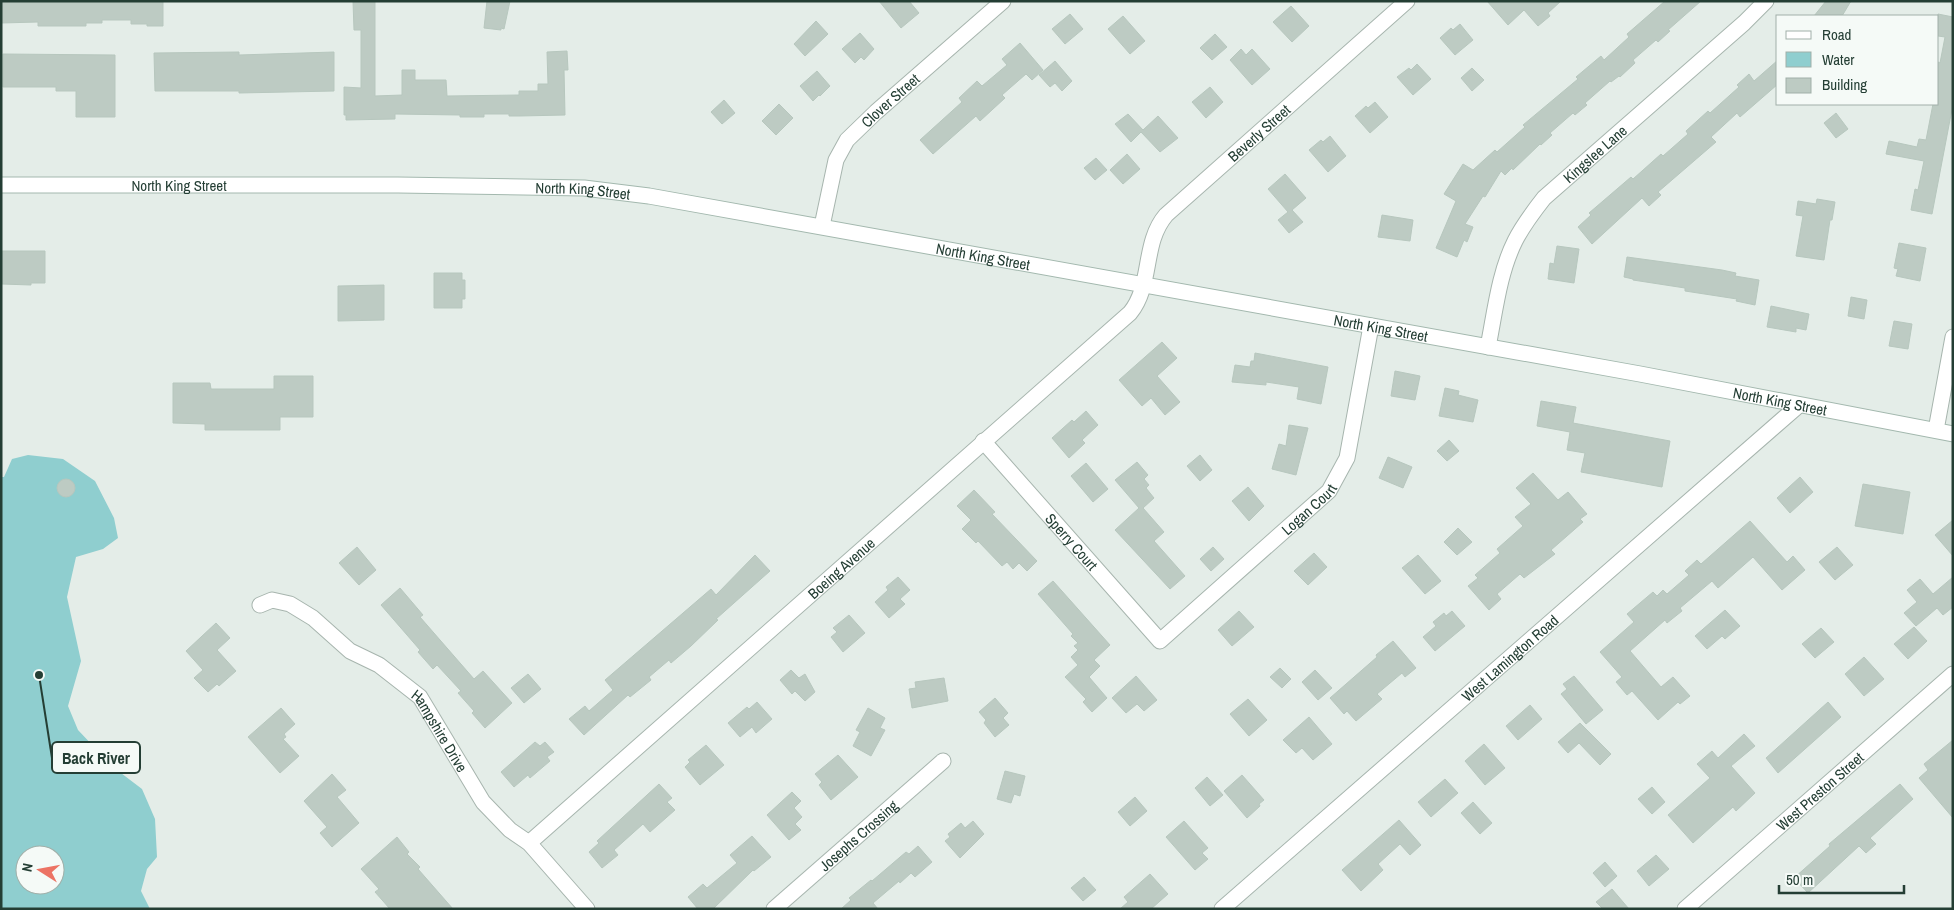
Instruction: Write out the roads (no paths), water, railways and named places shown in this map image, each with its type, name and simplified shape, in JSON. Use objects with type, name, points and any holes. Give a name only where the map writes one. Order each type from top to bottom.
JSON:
[{"type":"street","name":"Clover Street","points":[[822,226],[836,160],[847,140],[876,112],[1003,1]]},
{"type":"street","name":"Beverly Street","points":[[1143,284],[1152,239],[1156,228],[1166,215],[1407,1]]},
{"type":"street","name":"Kingslee Lane","points":[[1488,347],[1509,256],[1527,220],[1544,198],[1744,23],[1766,1]]},
{"type":"street","name":"North King Street","points":[[1,185],[398,185],[584,188],[650,196],[1649,376],[1953,434]]},
{"type":"street","name":"Boeing Avenue","points":[[529,843],[1130,313],[1138,301],[1143,284]]},
{"type":"street","name":"Logan Court","points":[[1160,641],[1329,491],[1347,458],[1371,326]]},
{"type":"street","points":[[1936,430],[1953,337]]},
{"type":"street","name":"West Lamington Road","points":[[1222,909],[1798,405]]},
{"type":"street","name":"Sperry Court","points":[[983,441],[1160,641]]},
{"type":"street","name":"Hampshire Drive","points":[[260,605],[272,600],[290,604],[313,618],[350,652],[379,665],[420,697],[483,802],[510,830],[529,843],[587,909]]},
{"type":"street","name":"West Preston Street","points":[[1685,909],[1953,674]]},
{"type":"street","name":"Josephs Crossing","points":[[774,909],[943,761]]},
{"type":"water","points":[[28,455],[63,459],[95,481],[114,518],[118,538],[103,549],[76,557],[67,597],[81,661],[68,706],[78,730],[113,767],[142,789],[155,819],[157,857],[147,869],[141,891],[150,909],[1,909],[1,477],[4,477],[12,459]]},
{"type":"place","name":"Back River","points":[[39,675]]}]
